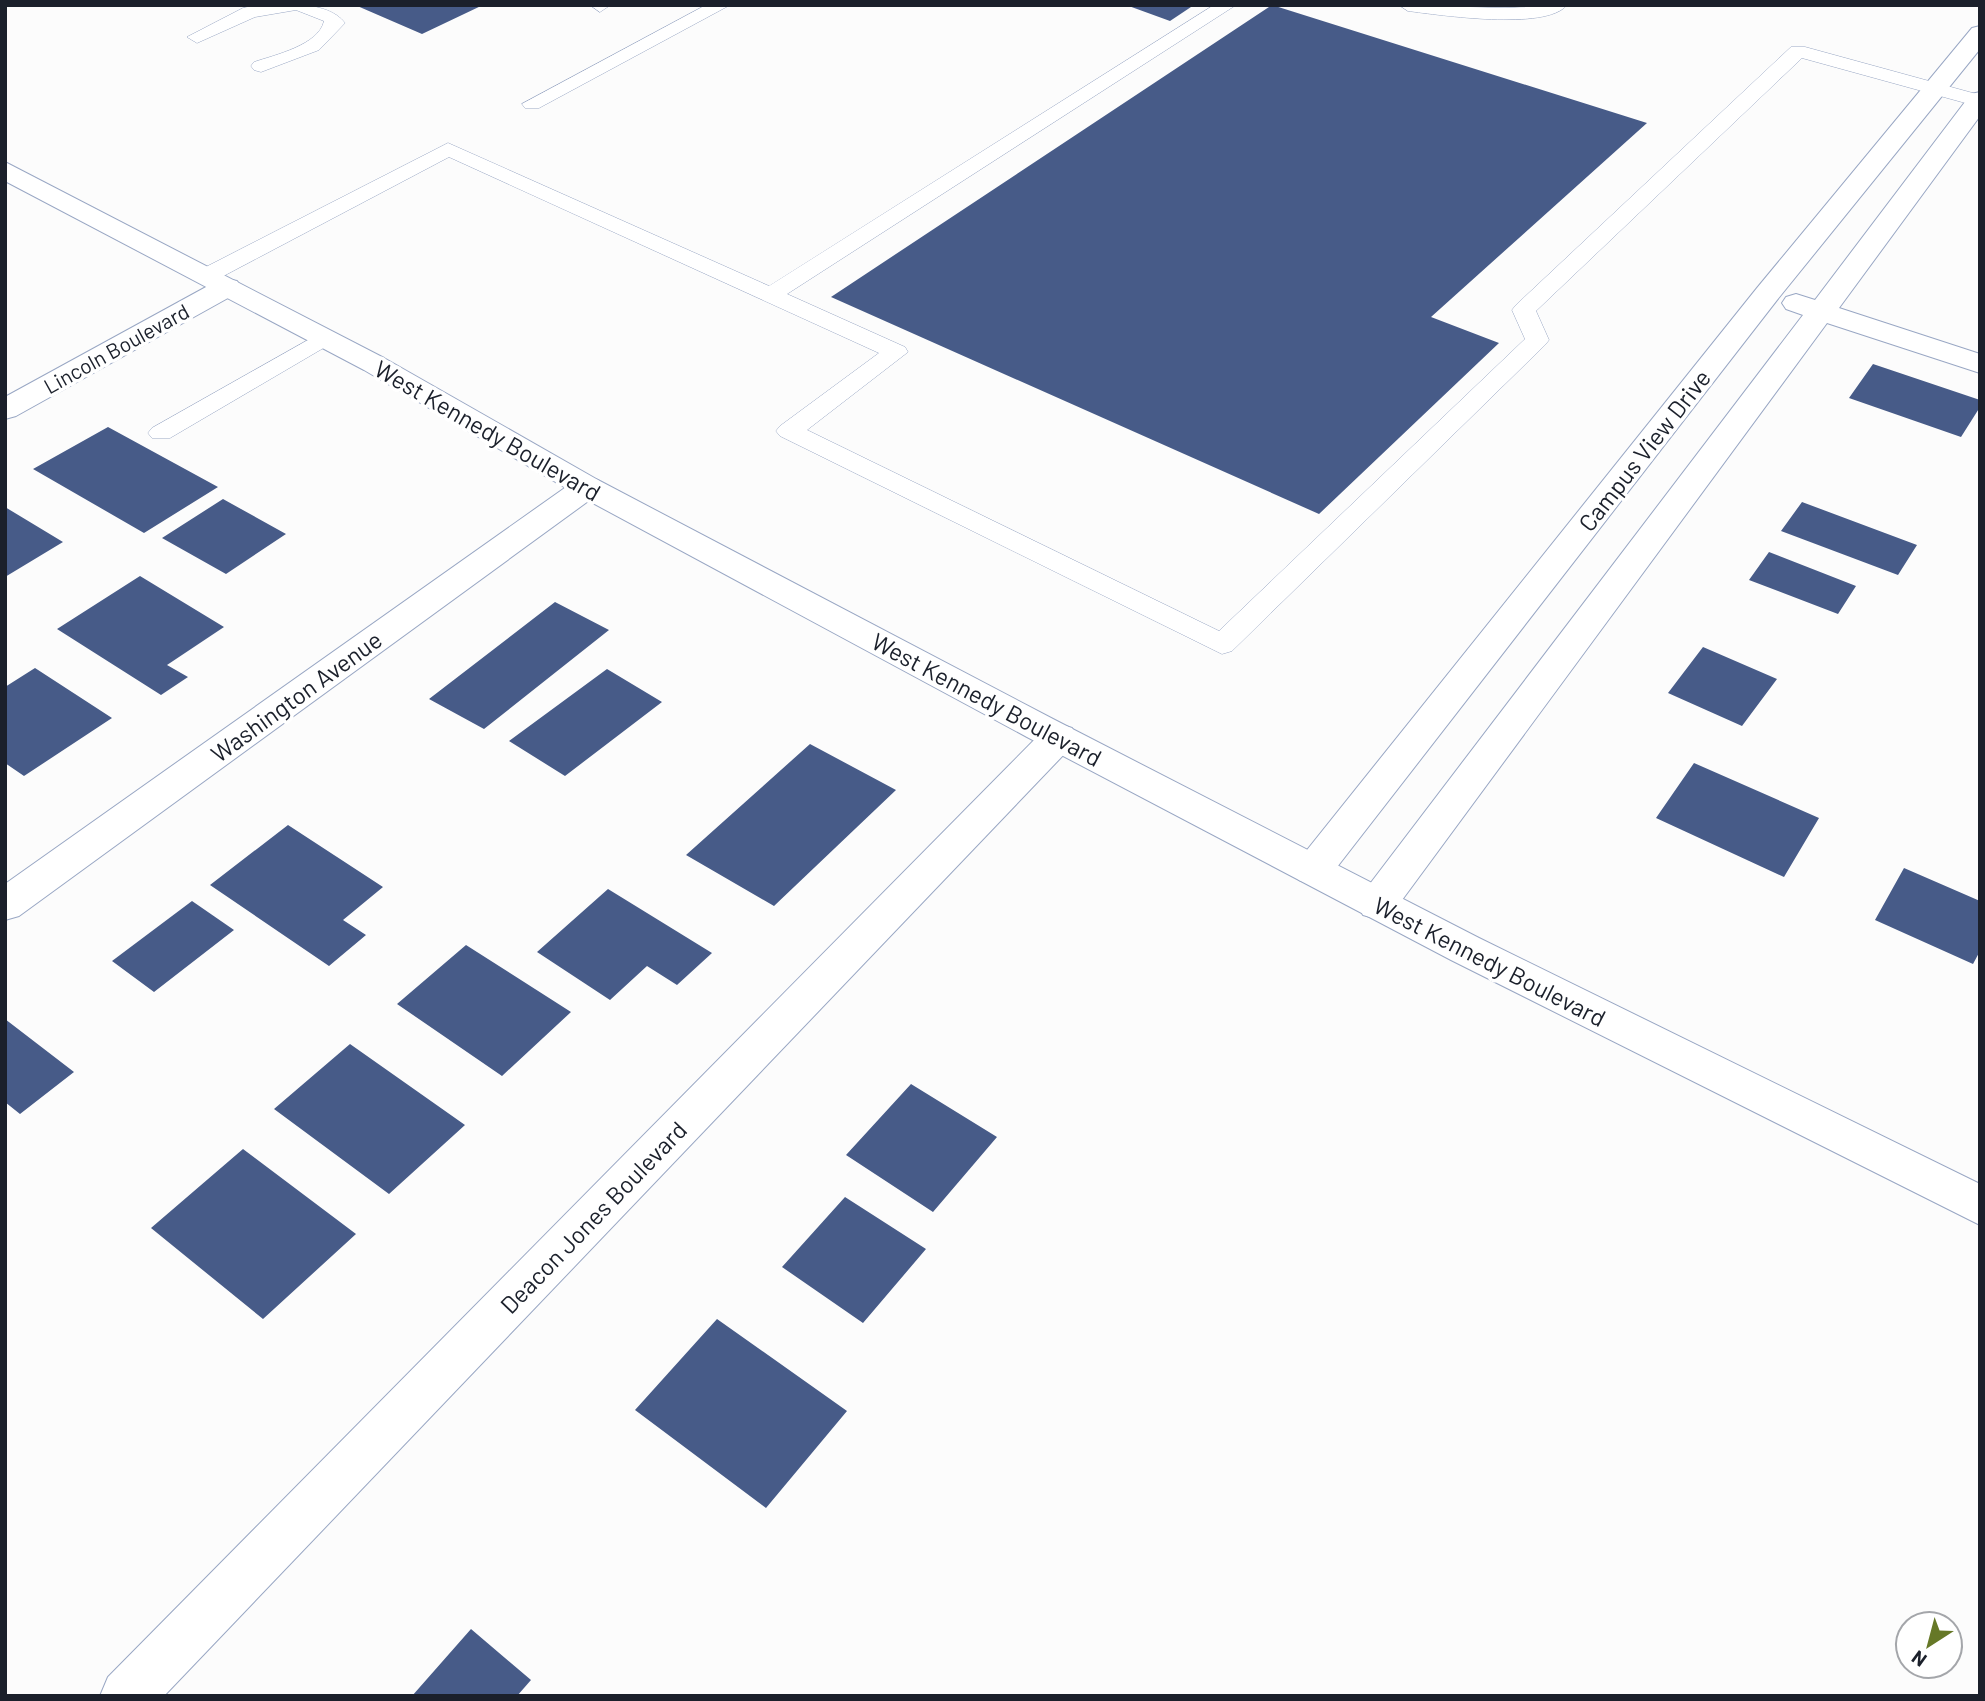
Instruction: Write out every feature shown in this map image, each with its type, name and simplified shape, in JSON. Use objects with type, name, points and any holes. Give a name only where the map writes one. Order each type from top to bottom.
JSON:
[{"type":"street","name":"Campus View Drive","points":[[1313,870],[1767,294],[1934,89],[1977,41]]},
{"type":"street","points":[[1377,904],[1818,311],[1979,100]]},
{"type":"street","name":"West Kennedy Boulevard","points":[[5,170],[324,338],[587,487],[1377,904],[1980,1206]]},
{"type":"street","name":"Lincoln Boulevard","points":[[5,410],[216,281]]},
{"type":"street","points":[[1767,294],[1980,364]]},
{"type":"street","name":"Washington Avenue","points":[[5,905],[587,487]]},
{"type":"street","name":"Deacon Jones Boulevard","points":[[127,1696],[1059,737]]},
{"type":"lane","points":[[197,37],[250,12],[296,5],[331,17],[335,23],[326,38],[304,51],[261,66]]},
{"type":"lane","points":[[532,104],[722,5]]},
{"type":"lane","points":[[770,295],[1227,5]]},
{"type":"lane","points":[[1408,5],[1478,13],[1546,11],[1558,5]]},
{"type":"lane","points":[[216,281],[448,149],[896,352],[789,431],[1222,644],[1536,340],[1524,310],[1798,51],[1979,100]]},
{"type":"lane","points":[[161,433],[324,338]]},
{"type":"building","points":[[355,5],[483,5],[422,34]]},
{"type":"building","points":[[1126,5],[1194,5],[1170,21]]},
{"type":"building","points":[[1272,5],[1647,123],[1431,317],[1499,343],[1319,514],[831,297]]},
{"type":"building","points":[[1873,364],[1980,400],[1980,407],[1961,437],[1849,398]]},
{"type":"building","points":[[108,427],[218,487],[144,533],[33,469]]},
{"type":"building","points":[[223,499],[286,534],[226,574],[162,538]]},
{"type":"building","points":[[1802,502],[1917,545],[1898,575],[1781,531]]},
{"type":"building","points":[[5,507],[63,542],[5,577]]},
{"type":"building","points":[[1769,552],[1856,586],[1838,614],[1749,580]]},
{"type":"building","points":[[140,576],[224,627],[167,665],[188,677],[161,695],[57,629]]},
{"type":"building","points":[[555,602],[609,630],[484,729],[429,699]]},
{"type":"building","points":[[1703,647],[1777,679],[1742,726],[1668,693]]},
{"type":"building","points":[[35,668],[112,718],[24,776],[5,763],[5,687]]},
{"type":"building","points":[[607,669],[662,702],[565,776],[509,741]]},
{"type":"building","points":[[810,744],[896,790],[774,906],[686,855]]},
{"type":"building","points":[[1694,763],[1819,818],[1784,877],[1656,818]]},
{"type":"building","points":[[288,825],[383,887],[343,920],[366,935],[329,966],[210,885]]},
{"type":"building","points":[[1904,868],[1980,901],[1980,951],[1973,964],[1875,920]]},
{"type":"building","points":[[608,889],[712,953],[677,985],[647,966],[610,1000],[537,952]]},
{"type":"building","points":[[192,901],[234,930],[154,992],[112,961]]},
{"type":"building","points":[[466,945],[571,1012],[502,1076],[397,1004]]},
{"type":"building","points":[[5,1019],[74,1072],[20,1114],[5,1102]]},
{"type":"building","points":[[350,1044],[465,1125],[389,1194],[274,1109]]},
{"type":"building","points":[[911,1084],[997,1137],[933,1212],[846,1155]]},
{"type":"building","points":[[243,1149],[356,1234],[263,1319],[151,1228]]},
{"type":"building","points":[[845,1197],[926,1249],[863,1323],[782,1267]]},
{"type":"building","points":[[717,1319],[847,1411],[766,1508],[635,1410]]},
{"type":"building","points":[[471,1629],[531,1680],[517,1696],[412,1696]]}]
